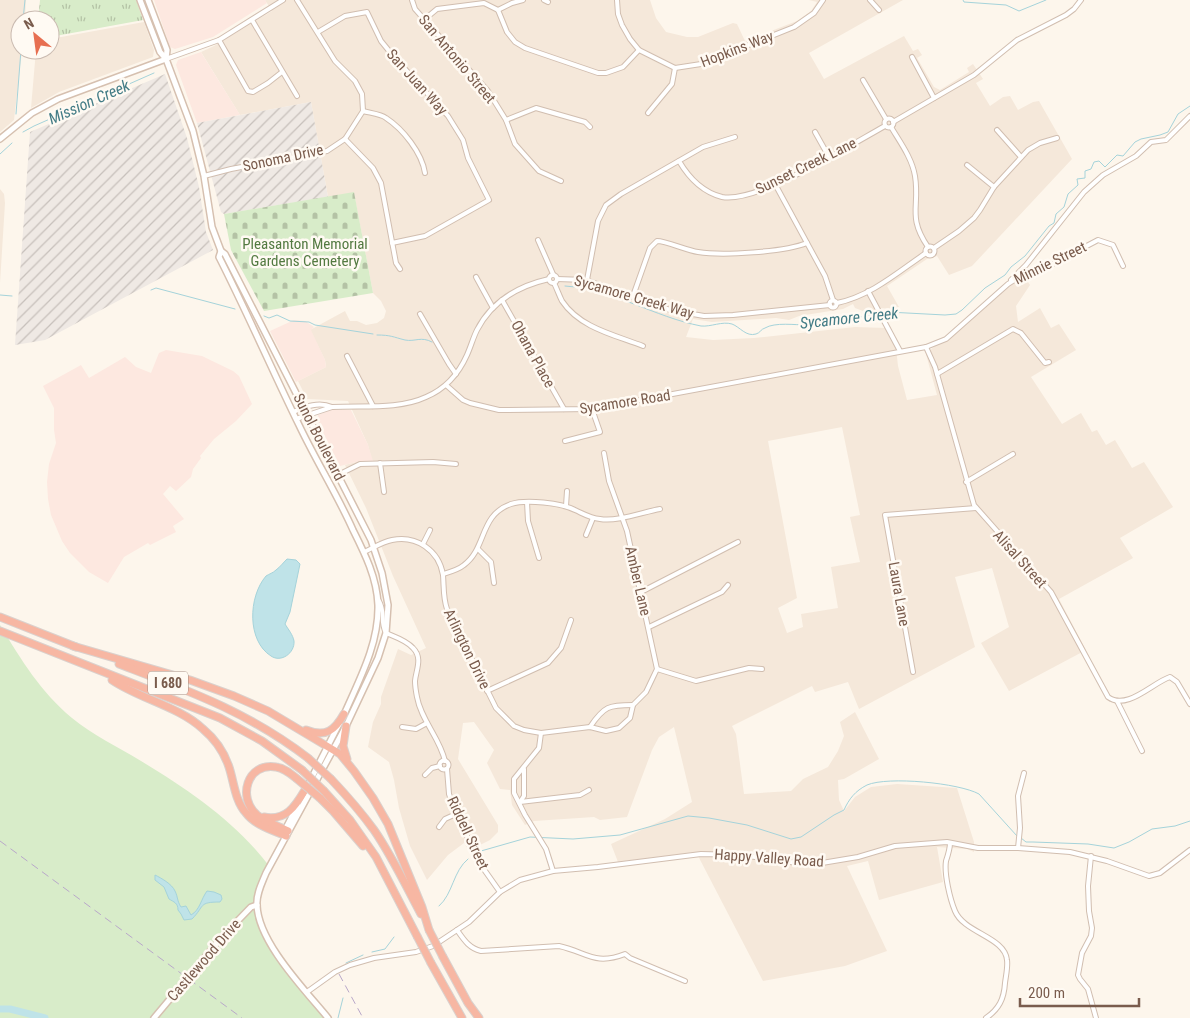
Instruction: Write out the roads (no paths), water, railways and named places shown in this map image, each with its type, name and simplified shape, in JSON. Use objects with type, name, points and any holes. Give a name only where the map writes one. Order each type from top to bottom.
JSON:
[{"type":"highway","name":"I 680","points":[[0,617],[227,707],[269,730],[308,758],[331,779],[361,812],[379,838],[400,872],[468,1003],[479,1018]]},
{"type":"highway","name":"I 680","points":[[0,631],[220,718],[262,741],[281,754],[302,770],[322,795]]},
{"type":"highway","points":[[73,646],[213,688],[252,704],[298,728],[344,759],[367,789]]},
{"type":"highway","points":[[102,672],[114,682],[185,716],[203,729],[224,756],[239,802],[247,815],[260,824],[287,834]]},
{"type":"highway","points":[[298,728],[312,733],[326,732],[338,724],[344,714]]},
{"type":"highway","points":[[346,726],[343,738],[344,752],[381,811],[395,840],[422,907],[429,930]]},
{"type":"highway","points":[[287,834],[256,814],[247,802],[246,794],[249,779],[262,768],[276,767],[284,769],[322,795],[387,877],[462,1018]]},
{"type":"highway","points":[[256,814],[271,818],[286,814],[297,804],[305,790]]},
{"type":"main road","name":"Sunol Boulevard","points":[[140,0],[190,121],[204,176],[212,227],[220,251],[219,257],[296,419],[364,552],[370,566],[377,597],[378,613],[373,644],[330,749],[308,796],[287,834]]},
{"type":"main road","name":"Sunol Boulevard","points":[[148,0],[167,50],[166,59]]},
{"type":"main road","points":[[0,139],[32,113],[58,99],[166,59]]},
{"type":"main road","name":"Sunol Boulevard","points":[[220,251],[225,254],[374,547],[387,592],[389,611],[386,634],[378,658],[346,726],[305,790],[287,826],[287,834]]},
{"type":"main road","points":[[229,276],[245,303],[250,304]]},
{"type":"main road","points":[[287,834],[261,884],[257,905],[259,918],[268,941],[326,1016]]},
{"type":"main road","name":"Castlewood Drive","points":[[154,1018],[221,938],[251,907],[257,905]]},
{"type":"street","points":[[166,59],[219,40],[283,0]]},
{"type":"street","points":[[297,0],[335,61],[355,81],[362,94],[363,111],[386,117],[414,144],[424,165],[425,173]]},
{"type":"street","name":"San Antonio Street","points":[[412,0],[415,9],[488,91],[506,120],[515,144],[539,171],[561,181]]},
{"type":"street","points":[[498,10],[523,0]]},
{"type":"street","points":[[617,0],[618,14],[622,25],[639,50],[675,68],[672,84],[648,113]]},
{"type":"street","name":"Hopkins Way","points":[[675,68],[701,64],[794,28],[814,13],[823,0]]},
{"type":"street","points":[[870,0],[879,10]]},
{"type":"street","points":[[891,127],[893,122],[974,75],[1017,40],[1066,15],[1074,9],[1080,0]]},
{"type":"street","points":[[424,19],[437,9],[484,3],[498,10],[507,32],[515,42],[525,48],[598,73],[615,71],[623,67],[639,50]]},
{"type":"street","name":"San Juan Way","points":[[318,32],[345,16],[367,12],[381,41],[448,116],[464,140],[468,158],[489,200],[425,236],[392,243]]},
{"type":"street","points":[[252,20],[297,96]]},
{"type":"street","points":[[219,40],[248,91],[253,92],[282,72]]},
{"type":"street","points":[[912,57],[934,98]]},
{"type":"street","points":[[863,80],[886,119],[890,119],[893,122]]},
{"type":"street","points":[[506,120],[536,108],[585,122],[590,127]]},
{"type":"street","name":"Sonoma Drive","points":[[204,176],[327,151],[345,139],[363,111]]},
{"type":"street","points":[[1008,284],[1084,192],[1102,175],[1136,156],[1151,142],[1166,140],[1190,116]]},
{"type":"street","points":[[886,119],[884,122],[885,126],[891,127]]},
{"type":"street","name":"Sunset Creek Lane","points":[[679,161],[688,175],[699,186],[729,198],[751,194],[775,184],[803,171],[885,126]]},
{"type":"street","points":[[891,127],[910,162],[915,176],[914,211],[916,226],[928,247]]},
{"type":"street","points":[[997,130],[1021,157]]},
{"type":"street","points":[[815,132],[829,157]]},
{"type":"street","points":[[587,280],[598,221],[606,205],[621,194],[711,144],[735,137]]},
{"type":"street","points":[[928,247],[934,248],[974,218],[994,187],[1021,157],[1040,143],[1057,138]]},
{"type":"street","points":[[345,139],[373,168],[381,183],[396,263],[400,269]]},
{"type":"street","points":[[967,164],[994,187]]},
{"type":"street","points":[[775,184],[825,276],[835,302],[849,300],[868,291],[926,254],[930,256],[934,254],[934,248]]},
{"type":"street","points":[[538,240],[556,281],[561,300],[577,317],[586,324],[643,346]]},
{"type":"street","name":"Minnie Street","points":[[926,347],[946,339],[1008,284],[1024,274],[1043,269],[1098,240],[1113,245],[1123,266]]},
{"type":"street","points":[[633,296],[650,248],[657,242],[716,254],[794,248],[807,243]]},
{"type":"street","points":[[926,254],[928,247]]},
{"type":"street","points":[[293,412],[310,404],[373,406],[401,404],[424,399],[446,385],[456,374],[463,364],[476,331],[492,308],[519,289],[532,283],[549,279],[553,274]]},
{"type":"street","points":[[476,277],[492,308]]},
{"type":"street","points":[[549,279],[551,282],[556,281]]},
{"type":"street","name":"Sycamore Creek Way","points":[[556,281],[587,280],[670,310],[704,316],[733,315],[830,305],[830,302],[835,302]]},
{"type":"street","points":[[868,291],[900,351]]},
{"type":"street","name":"Ohana Place","points":[[502,300],[564,409]]},
{"type":"street","points":[[420,314],[448,364],[456,374]]},
{"type":"street","points":[[936,374],[1013,329],[1021,333],[1045,363],[1049,362]]},
{"type":"street","name":"Sycamore Road","points":[[446,385],[470,403],[498,410],[592,409],[926,347]]},
{"type":"street","name":"Alisal Street","points":[[926,347],[936,374],[966,482],[976,508],[1051,592],[1103,690],[1108,697],[1117,701],[1142,751]]},
{"type":"street","points":[[347,356],[373,406]]},
{"type":"street","points":[[296,419],[332,406]]},
{"type":"street","points":[[565,441],[600,432],[592,409]]},
{"type":"street","name":"Amber Lane","points":[[604,453],[609,481],[623,517],[657,669]]},
{"type":"street","points":[[966,482],[1013,454]]},
{"type":"street","points":[[338,474],[360,464],[433,462],[456,464]]},
{"type":"street","points":[[380,463],[384,492]]},
{"type":"street","points":[[566,506],[567,490]]},
{"type":"street","points":[[443,574],[465,565],[478,549],[488,522],[495,514],[507,506],[527,502],[566,506],[593,518],[608,520],[660,508]]},
{"type":"street","points":[[527,502],[528,521],[539,558]]},
{"type":"street","name":"Laura Lane","points":[[913,672],[885,515],[976,508]]},
{"type":"street","points":[[586,536],[593,518]]},
{"type":"street","points":[[364,552],[392,540],[404,538],[423,544],[430,530]]},
{"type":"street","points":[[641,592],[738,542]]},
{"type":"street","name":"Arlington Drive","points":[[423,544],[434,554],[439,562],[443,574],[444,596],[447,609],[496,708],[514,726],[541,733]]},
{"type":"street","points":[[478,549],[491,562],[494,583]]},
{"type":"street","points":[[649,627],[722,592],[728,585]]},
{"type":"street","name":"Sunol Boulevard","points":[[377,597],[384,609],[382,625],[386,634]]},
{"type":"street","points":[[487,691],[548,662],[561,648],[571,620]]},
{"type":"street","points":[[386,634],[404,641],[414,649],[419,663],[415,680],[417,699],[427,723],[443,752],[445,761],[449,765],[443,770],[440,766]]},
{"type":"street","points":[[553,871],[550,858],[533,830],[514,792],[514,780],[539,748],[541,733],[590,727],[606,731],[619,728],[630,718],[633,705],[646,692],[657,669],[696,681],[749,668],[762,669]]},
{"type":"street","points":[[1117,701],[1132,698],[1170,677],[1177,682],[1190,704]]},
{"type":"street","points":[[590,727],[608,707],[633,705]]},
{"type":"street","points":[[402,727],[410,729],[427,723]]},
{"type":"street","points":[[425,775],[432,768],[440,766],[445,761]]},
{"type":"street","points":[[520,802],[524,796],[524,768]]},
{"type":"street","name":"Riddell Street","points":[[446,769],[449,794],[456,814],[483,868],[500,892]]},
{"type":"street","points":[[1018,848],[1020,831],[1018,796],[1024,773]]},
{"type":"street","points":[[520,802],[580,795],[589,790]]},
{"type":"street","points":[[439,827],[445,819],[456,814]]},
{"type":"street","points":[[950,843],[946,862],[955,912],[965,924],[999,945],[1007,959],[1002,1002],[986,1018]]},
{"type":"street","name":"Happy Valley Road","points":[[308,992],[335,972],[350,965],[374,958],[416,952],[433,946],[478,914],[500,892],[520,880],[553,871],[701,854],[741,855],[803,864],[822,863],[858,857],[895,846],[950,843],[978,848],[1057,850],[1091,856],[1149,876],[1160,873],[1190,850]]},
{"type":"street","points":[[1091,856],[1088,886],[1092,928],[1091,936],[1082,953],[1078,975],[1088,989],[1096,1018]]},
{"type":"street","points":[[457,930],[469,946],[481,951],[559,946],[571,948],[595,959],[605,960],[625,954],[630,958],[685,981]]},
{"type":"water","points":[[287,559],[296,560],[300,564],[290,612],[285,624],[293,637],[294,645],[287,656],[275,658],[263,649],[258,640],[254,630],[253,607],[260,585],[266,576],[275,571]]},
{"type":"water","points":[[155,875],[171,886],[181,907],[186,906],[191,915],[207,891],[221,895],[222,899],[220,902],[205,904],[192,919],[184,920],[176,904],[169,899],[164,887],[155,880]]},
{"type":"waterway","points":[[24,10],[25,0]]},
{"type":"waterway","name":"Mission Creek","points":[[963,0],[964,2],[1006,5],[1019,11],[1046,0]]},
{"type":"waterway","points":[[16,114],[20,60]]},
{"type":"waterway","name":"Mission Creek","points":[[23,132],[154,73]]},
{"type":"waterway","name":"Sycamore Creek","points":[[565,286],[600,292],[684,322],[701,326],[724,323],[732,324],[752,335],[774,325],[807,325],[811,322],[820,321],[824,323],[843,317],[861,317],[888,312],[956,314],[985,288],[1005,275],[1011,267],[1025,256],[1049,226],[1054,223],[1056,214],[1064,207],[1068,194],[1078,185],[1077,179],[1085,178],[1085,171],[1091,169],[1094,162],[1099,161],[1105,167],[1117,155],[1123,156],[1135,142],[1168,132],[1178,114],[1190,106]]},
{"type":"waterway","points":[[0,154],[12,143]]},
{"type":"waterway","name":"Sycamore Creek","points":[[151,290],[156,288],[235,309]]},
{"type":"waterway","name":"Sycamore Creek","points":[[0,295],[12,296]]},
{"type":"waterway","name":"Sycamore Creek","points":[[264,316],[269,318],[277,315],[290,321],[309,322],[315,325],[373,334]]},
{"type":"waterway","name":"Sycamore Creek","points":[[377,335],[405,340],[425,339],[432,342]]},
{"type":"waterway","points":[[481,851],[530,837],[573,839],[620,835],[688,816],[747,825],[791,839],[801,837],[844,810],[848,802],[863,787],[877,782],[891,781],[940,784],[979,794],[1017,836]]},
{"type":"waterway","points":[[1021,838],[1026,842],[1088,844],[1114,848],[1152,829],[1175,826],[1190,821]]},
{"type":"waterway","points":[[439,906],[444,901],[459,870],[468,859]]},
{"type":"waterway","points":[[372,952],[385,949],[394,937]]},
{"type":"waterway","points":[[346,963],[363,955]]},
{"type":"waterway","points":[[338,1018],[343,998]]},
{"type":"waterway","points":[[0,1009],[10,1009],[45,1018]]},
{"type":"railway","points":[[0,841],[242,1018]]},
{"type":"railway","points":[[339,974],[363,1018]]},
{"type":"park label","name":"Pleasanton Memorial Gardens Cemetery","points":[[305,252]]}]
